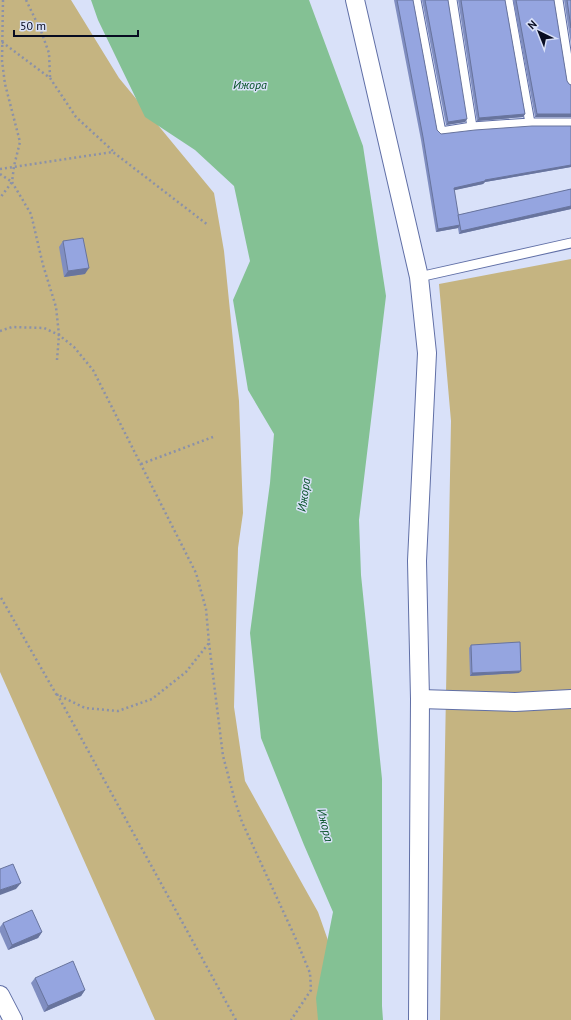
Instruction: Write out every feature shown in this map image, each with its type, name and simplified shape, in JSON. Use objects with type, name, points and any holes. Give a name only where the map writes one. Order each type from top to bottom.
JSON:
[{"type":"street","points":[[355,0],[420,278],[427,353],[417,561],[420,699],[418,1020]]},
{"type":"street","points":[[420,699],[515,702],[571,699]]},
{"type":"street","points":[[0,995],[13,1020]]},
{"type":"lane","points":[[416,0],[441,132],[472,127],[530,123],[571,123]]},
{"type":"lane","points":[[452,0],[472,127]]},
{"type":"lane","points":[[508,0],[530,123]]},
{"type":"lane","points":[[558,0],[571,83]]},
{"type":"lane","points":[[420,278],[571,243]]},
{"type":"path","points":[[0,198],[12,182],[20,142],[5,84],[2,42],[2,0]]},
{"type":"path","points":[[26,0],[41,31],[48,53],[50,78]]},
{"type":"path","points":[[2,42],[50,78],[76,117],[113,152],[208,225]]},
{"type":"path","points":[[0,169],[113,152]]},
{"type":"path","points":[[0,174],[12,182],[31,214],[56,308],[59,335],[57,360]]},
{"type":"path","points":[[0,331],[12,327],[44,328],[59,335],[74,347],[92,370],[196,573],[206,609],[223,756],[235,801],[242,822],[310,973],[311,990],[291,1020]]},
{"type":"path","points":[[141,464],[213,437]]},
{"type":"path","points":[[0,596],[56,694],[236,1020]]},
{"type":"path","points":[[56,694],[85,708],[118,711],[152,699],[186,672],[209,643]]},
{"type":"shaded area","points":[[0,0],[71,0],[119,78],[214,193],[224,251],[239,401],[243,513],[238,548],[234,707],[245,781],[318,912],[355,1017],[349,1020],[155,1020],[0,672]]},
{"type":"shaded area","points":[[571,259],[571,1020],[440,1020],[451,421],[439,284]]},
{"type":"water","name":"Ижора","points":[[91,0],[309,0],[363,146],[386,296],[359,520],[361,575],[382,779],[383,1020],[318,1020],[316,998],[333,912],[261,738],[250,633],[270,483],[274,434],[248,390],[233,300],[250,261],[234,186],[195,150],[145,117],[98,20]]},
{"type":"building","points":[[397,0],[413,0],[437,130],[441,134],[532,126],[571,126],[571,165],[485,180],[454,188],[460,225],[438,229],[423,137]]},
{"type":"building","points":[[425,0],[448,0],[467,119],[448,122]]},
{"type":"building","points":[[461,0],[505,0],[525,114],[479,118]]},
{"type":"building","points":[[516,0],[554,0],[567,81],[571,85],[571,114],[537,114]]},
{"type":"building","points":[[567,0],[571,0],[571,28]]},
{"type":"building","points":[[571,189],[571,206],[461,231],[458,215]]},
{"type":"building","points":[[83,238],[89,268],[68,271],[63,241]]},
{"type":"building","points":[[520,642],[521,671],[472,673],[471,645]]},
{"type":"building","points":[[13,864],[21,883],[0,890],[0,869]]},
{"type":"building","points":[[32,910],[42,932],[12,945],[3,923]]},
{"type":"building","points":[[73,961],[85,990],[48,1006],[35,978]]}]
